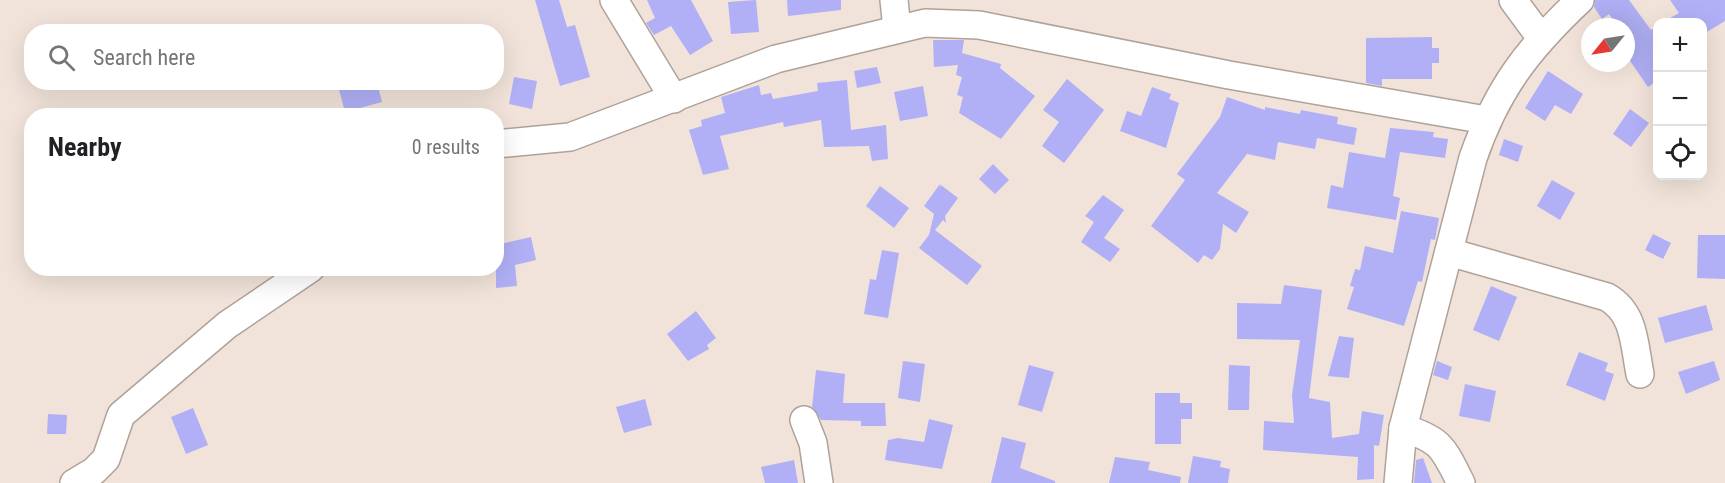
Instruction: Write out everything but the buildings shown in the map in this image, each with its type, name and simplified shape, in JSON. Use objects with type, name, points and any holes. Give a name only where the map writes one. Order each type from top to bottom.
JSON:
[{"type":"street","points":[[614,0],[674,99]]},
{"type":"street","points":[[894,0],[897,29]]},
{"type":"street","points":[[1513,0],[1541,38]]},
{"type":"street","points":[[1398,483],[1403,428],[1473,158],[1486,120],[1503,88],[1541,38],[1580,0]]},
{"type":"street","points":[[504,143],[570,137],[776,59],[925,23],[979,25],[1229,75],[1486,120]]},
{"type":"street","points":[[1449,252],[1607,297],[1621,305],[1628,318],[1640,374]]},
{"type":"street","points":[[74,483],[106,459],[121,415],[227,325],[299,276]]},
{"type":"street","points":[[804,420],[813,443],[819,483]]},
{"type":"street","points":[[1403,428],[1429,436],[1443,448],[1461,483]]}]
